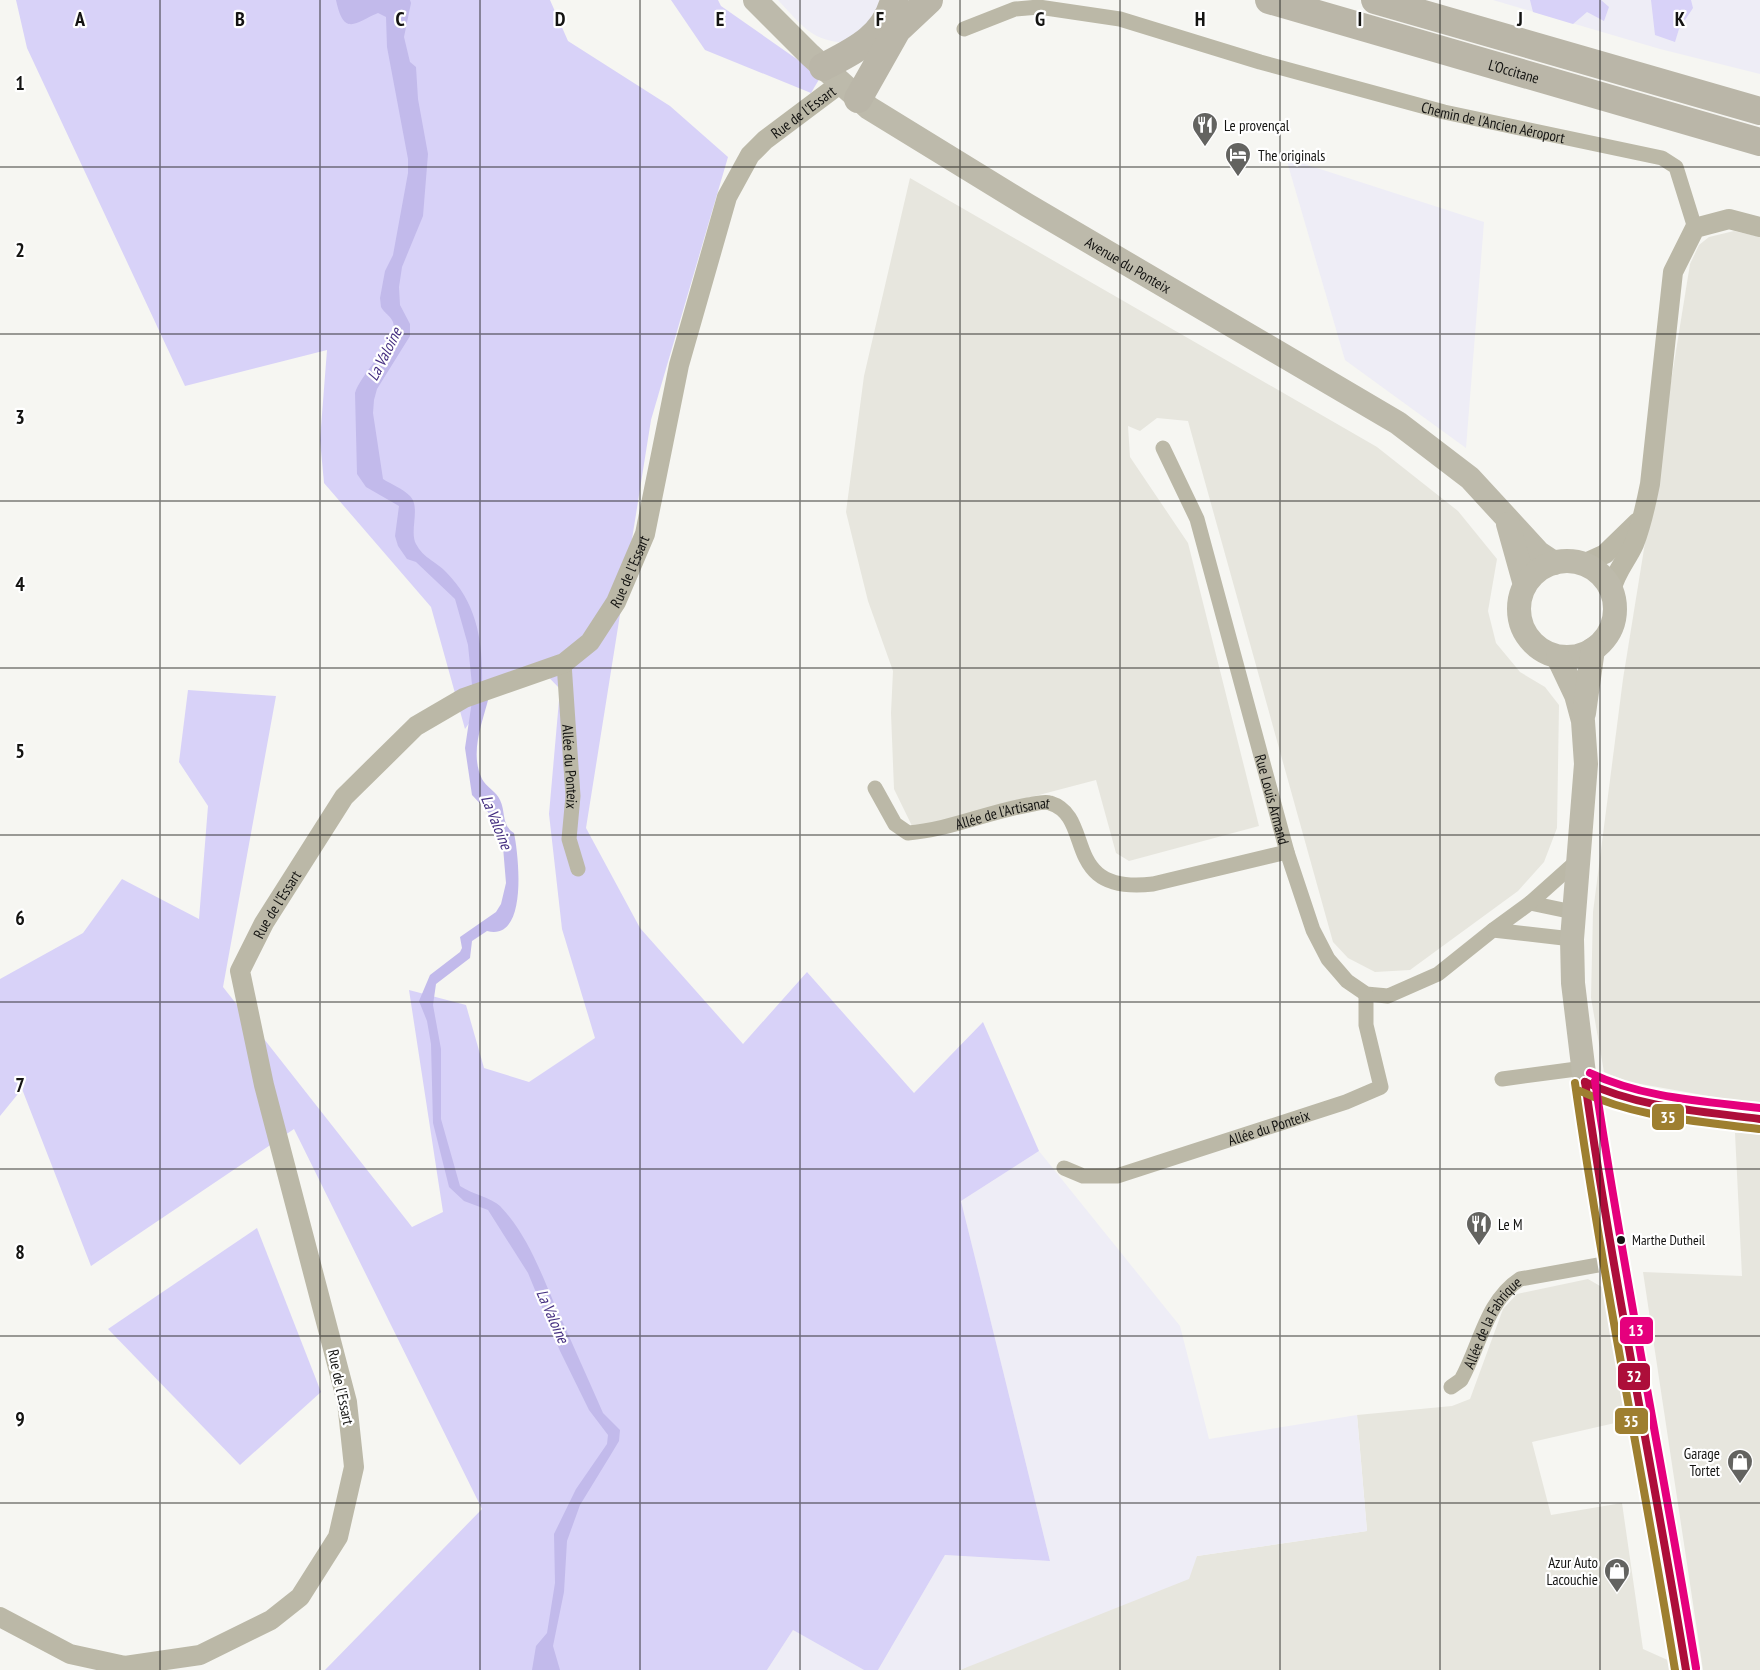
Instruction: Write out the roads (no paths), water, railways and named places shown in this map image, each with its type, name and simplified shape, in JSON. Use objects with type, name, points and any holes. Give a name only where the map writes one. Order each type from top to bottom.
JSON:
[{"type":"highway","points":[[841,83],[853,53],[882,27],[894,0]]},
{"type":"highway","points":[[841,83],[928,0]]},
{"type":"highway","name":"L'Occitane","points":[[1269,0],[1760,142]]},
{"type":"highway","name":"L'Occitane","points":[[1375,0],[1760,111]]},
{"type":"main road","name":"Avenue du Ponteix","points":[[755,0],[841,83],[896,126],[1398,423],[1470,478],[1508,522],[1539,553],[1554,563]]},
{"type":"main road","name":"Avenue du Ponteix","points":[[1508,522],[1525,585]]},
{"type":"main road","points":[[1569,561],[1583,564],[1600,575],[1611,591],[1615,607],[1613,623],[1605,638],[1593,649],[1570,658],[1558,657],[1543,651],[1531,642],[1523,629],[1519,607],[1525,585],[1538,571],[1554,563],[1569,561]]},
{"type":"main road","points":[[1583,721],[1593,649]]},
{"type":"main road","points":[[1558,657],[1576,695],[1583,721],[1586,764],[1572,939],[1573,983],[1584,1075],[1599,1180],[1660,1511],[1686,1670]]},
{"type":"street","name":"Chemin de l'Ancien Aéroport","points":[[964,29],[1015,9],[1040,7],[1120,19],[1260,62],[1444,112],[1662,158],[1676,167],[1695,228]]},
{"type":"street","name":"Rue de l'Essart","points":[[0,1617],[70,1654],[125,1666],[200,1655],[271,1620],[300,1597],[338,1537],[354,1467],[347,1402],[264,1085],[240,971],[264,924],[344,797],[416,726],[464,698],[564,663],[590,642],[616,602],[645,534],[679,365],[727,197],[750,155],[765,140],[841,83]]},
{"type":"street","points":[[1611,591],[1614,579],[1633,546],[1644,516],[1650,484],[1673,272],[1695,228],[1729,219],[1760,227]]},
{"type":"street","name":"Rue Louis Armand","points":[[1163,448],[1197,519],[1287,852],[1313,930],[1328,959],[1347,981],[1366,994]]},
{"type":"street","points":[[1583,564],[1605,554],[1644,516]]},
{"type":"street","name":"Allée du Ponteix","points":[[564,663],[573,796],[569,839],[578,869]]},
{"type":"street","name":"Allée de l'Artisanat","points":[[875,788],[894,824],[908,833],[1010,808],[1048,802],[1062,809],[1071,821],[1077,840],[1094,870],[1110,884],[1131,887],[1152,884],[1287,852]]},
{"type":"street","points":[[1366,994],[1388,996],[1438,974],[1530,903],[1577,861]]},
{"type":"street","points":[[1530,903],[1573,912]]},
{"type":"street","points":[[1493,930],[1572,939]]},
{"type":"street","name":"Allée du Ponteix","points":[[1064,1168],[1083,1176],[1117,1176],[1346,1102],[1381,1087],[1366,1026],[1366,994]]},
{"type":"street","points":[[1502,1079],[1584,1075],[1600,1090],[1654,1103],[1760,1119]]},
{"type":"street","name":"Allée de la Fabrique","points":[[1451,1387],[1461,1380],[1496,1301],[1507,1288],[1520,1280],[1615,1262]]},
{"type":"water","name":"La Valoine","points":[[336,0],[410,0],[411,3],[404,37],[410,62],[416,67],[418,99],[428,154],[423,216],[402,267],[399,287],[400,305],[410,324],[410,336],[377,389],[373,413],[383,479],[410,496],[415,506],[414,539],[416,544],[422,553],[442,568],[457,584],[472,611],[479,639],[482,686],[465,688],[472,685],[468,645],[455,599],[416,562],[407,559],[398,546],[395,536],[399,506],[366,487],[357,474],[355,393],[358,385],[385,347],[393,329],[393,322],[381,307],[380,298],[385,271],[393,255],[408,173],[408,159],[387,47],[386,17],[378,13],[358,23],[347,23],[339,12]]},
{"type":"water","name":"La Valoine","points":[[489,696],[478,737],[478,769],[486,785],[499,797],[505,822],[514,833],[518,860],[518,895],[515,911],[509,924],[500,931],[487,931],[472,941],[470,958],[436,984],[433,1005],[441,1049],[441,1119],[460,1186],[500,1206],[525,1240],[603,1413],[620,1430],[619,1441],[580,1505],[567,1541],[564,1592],[553,1646],[560,1670],[532,1670],[536,1646],[547,1633],[555,1583],[554,1534],[576,1489],[607,1444],[608,1435],[589,1410],[560,1351],[528,1273],[488,1210],[464,1201],[449,1187],[433,1123],[431,1044],[427,1021],[419,1001],[430,975],[460,952],[462,948],[460,937],[496,912],[501,904],[506,883],[503,847],[488,812],[472,795],[465,748],[472,701]]},
{"type":"place","name":"Le provençal","points":[[1205,148]]},
{"type":"place","name":"The originals","points":[[1238,178]]},
{"type":"place","name":"Marthe Dutheil","points":[[1621,1240]]},
{"type":"place","name":"Le M","points":[[1479,1247]]},
{"type":"place","name":"Garage Tortet","points":[[1740,1485]]},
{"type":"place","name":"Azur Auto Lacouchie","points":[[1617,1594]]}]
